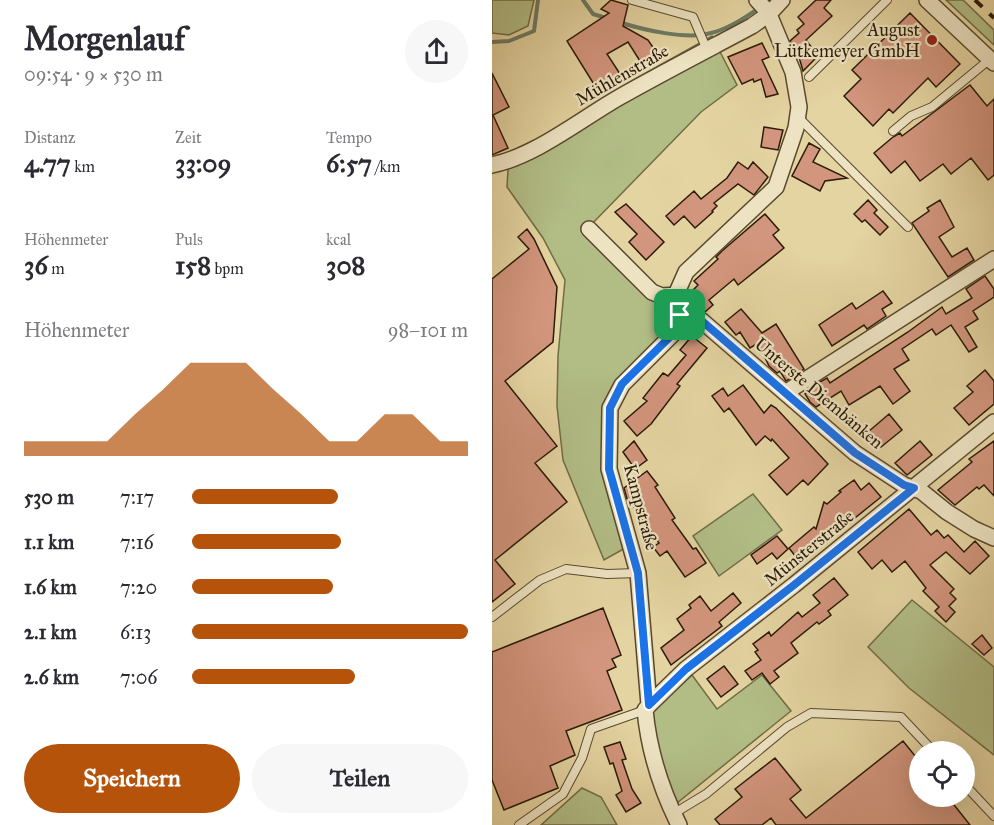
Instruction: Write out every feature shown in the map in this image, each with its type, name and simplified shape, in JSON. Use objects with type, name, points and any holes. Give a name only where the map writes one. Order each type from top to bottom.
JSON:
[{"type":"street","name":"Mühlenstraße","points":[[492,165],[507,162],[540,145],[706,46],[763,7],[782,0]]},
{"type":"street","points":[[927,0],[992,61]]},
{"type":"street","points":[[680,315],[678,290],[686,272],[696,260],[776,187],[788,157],[799,107],[793,72],[763,7]]},
{"type":"street","points":[[589,229],[652,292],[662,296],[678,295]]},
{"type":"street","points":[[785,393],[994,259]]},
{"type":"street","name":"Unterste Diembänken","points":[[680,315],[702,321],[855,453],[904,485],[914,488],[974,528],[994,538]]},
{"type":"street","name":"Kampstraße","points":[[676,820],[659,783],[653,763],[638,573],[609,469],[610,408],[622,384],[674,333],[680,315]]},
{"type":"street","name":"Münsterstraße","points":[[647,708],[686,669],[794,585],[994,422]]},
{"type":"lane","points":[[632,0],[693,17],[706,46]]},
{"type":"lane","points":[[809,77],[887,0]]},
{"type":"lane","points":[[893,131],[910,116],[932,107],[992,61]]},
{"type":"lane","points":[[798,117],[908,227]]},
{"type":"lane","points":[[492,617],[540,580],[566,569],[607,574],[638,573]]},
{"type":"lane","points":[[519,825],[563,794],[582,758],[591,729],[647,708]]},
{"type":"lane","points":[[676,820],[788,727],[811,713],[902,717],[924,741]]},
{"type":"lane","points":[[975,796],[994,816]]},
{"type":"green space","points":[[492,0],[534,0],[528,26],[509,35],[492,33]]},
{"type":"green space","points":[[946,0],[963,0],[994,30],[994,45]]},
{"type":"green space","points":[[712,36],[737,85],[701,112],[587,229],[675,318],[668,336],[605,410],[627,547],[604,560],[563,460],[557,406],[558,356],[565,280],[543,238],[507,187],[509,152],[534,140],[539,142],[630,82]]},
{"type":"green space","points":[[753,494],[782,530],[719,576],[693,536]]},
{"type":"green space","points":[[912,600],[994,667],[994,755],[909,688],[868,647]]},
{"type":"green space","points":[[692,675],[717,709],[762,675],[791,711],[677,803],[654,743],[652,711]]},
{"type":"green space","points":[[582,788],[601,797],[617,825],[541,825]]},
{"type":"building","points":[[611,0],[628,5],[623,26],[648,40],[661,59],[645,69],[628,42],[607,54],[624,80],[600,94],[567,41],[609,13],[601,9]]},
{"type":"building","points":[[816,0],[831,0],[824,8],[832,16],[806,40],[818,56],[803,71],[799,57],[790,41],[799,33],[797,30],[804,24],[798,17]]},
{"type":"building","points":[[910,13],[960,64],[936,87],[928,78],[893,113],[889,109],[873,126],[844,96],[861,79],[852,70]]},
{"type":"building","points":[[762,43],[769,57],[762,60],[778,94],[766,97],[761,79],[754,82],[753,79],[742,84],[728,57]]},
{"type":"building","points":[[492,73],[509,107],[493,115],[508,148],[492,155]]},
{"type":"building","points":[[970,85],[987,106],[994,99],[994,175],[988,180],[971,158],[951,174],[943,164],[920,181],[905,161],[891,173],[874,153],[893,137],[900,133],[902,136]]},
{"type":"building","points":[[764,127],[783,130],[778,150],[761,147]]},
{"type":"building","points":[[809,143],[820,149],[813,162],[847,178],[825,181],[820,191],[792,176]]},
{"type":"building","points":[[738,162],[748,169],[753,162],[768,177],[754,195],[738,184],[714,203],[717,206],[713,212],[695,228],[684,216],[674,225],[666,216],[694,191],[701,199],[727,178]]},
{"type":"building","points":[[868,200],[877,210],[874,213],[888,227],[880,235],[865,220],[862,222],[854,214]]},
{"type":"building","points":[[940,200],[954,227],[939,237],[952,257],[967,248],[974,260],[948,277],[912,223],[929,211],[927,208]]},
{"type":"building","points":[[626,204],[664,242],[646,260],[629,242],[637,234],[615,212]]},
{"type":"building","points":[[765,214],[779,230],[773,235],[784,248],[738,285],[734,279],[709,300],[713,305],[705,312],[702,311],[688,295],[698,285],[694,281],[718,259],[716,257],[722,251]]},
{"type":"building","points":[[527,229],[557,287],[553,342],[505,381],[557,446],[535,463],[567,502],[495,560],[515,584],[492,602],[492,279],[529,249],[518,237]]},
{"type":"building","points":[[985,276],[994,289],[994,297],[973,311],[978,319],[965,327],[977,347],[969,352],[951,325],[936,335],[932,329],[902,349],[909,360],[894,369],[910,391],[893,404],[880,386],[849,405],[841,391],[816,407],[810,402],[805,394],[818,383],[827,378],[830,383],[942,307],[946,314],[972,298],[966,289]]},
{"type":"building","points":[[883,291],[892,303],[882,309],[886,316],[867,329],[864,325],[832,346],[819,325],[852,303],[856,309]]},
{"type":"building","points":[[741,309],[762,333],[776,324],[804,369],[786,381],[780,371],[777,373],[769,366],[758,343],[750,348],[740,332],[736,335],[725,322]]},
{"type":"building","points":[[692,336],[707,348],[677,384],[680,386],[651,424],[637,436],[624,421],[647,401],[643,398],[663,373],[668,376],[686,355],[680,350]]},
{"type":"building","points":[[985,370],[994,381],[994,404],[969,425],[954,408],[973,392],[967,386]]},
{"type":"building","points":[[743,385],[764,413],[771,405],[776,408],[828,464],[808,485],[803,480],[787,495],[769,475],[789,458],[772,439],[771,441],[765,436],[756,445],[729,408],[724,412],[712,396],[723,388],[728,396]]},
{"type":"building","points":[[889,414],[902,430],[881,447],[868,432]]},
{"type":"building","points":[[634,441],[647,460],[635,469],[623,452]]},
{"type":"building","points":[[920,441],[932,455],[907,475],[895,463]]},
{"type":"building","points":[[994,441],[994,496],[984,485],[979,489],[977,487],[955,505],[938,490],[972,462],[969,459]]},
{"type":"building","points":[[647,471],[658,485],[655,487],[675,518],[672,520],[706,563],[685,577],[667,551],[660,556],[653,547],[659,543],[632,504],[629,506],[624,488]]},
{"type":"building","points":[[854,480],[861,490],[869,483],[881,497],[800,562],[789,548],[814,527],[816,529],[824,502],[827,504]]},
{"type":"building","points":[[909,509],[931,535],[937,530],[944,538],[948,535],[964,552],[975,541],[989,556],[970,574],[946,552],[930,565],[954,589],[950,593],[956,599],[949,606],[955,612],[946,622],[935,611],[939,607],[923,591],[926,588],[905,561],[892,572],[882,560],[872,569],[858,552]]},
{"type":"building","points":[[777,536],[788,549],[777,559],[772,553],[757,564],[751,555]]},
{"type":"building","points":[[834,578],[848,595],[828,611],[831,615],[819,624],[817,622],[791,643],[798,653],[774,671],[779,677],[770,684],[762,673],[752,680],[745,671],[761,660],[753,644],[769,632],[771,636],[798,612],[802,617],[820,603],[813,595]]},
{"type":"building","points":[[733,593],[741,603],[719,622],[722,626],[671,665],[661,648],[684,630],[677,619],[691,608],[689,605],[700,596],[711,611]]},
{"type":"building","points":[[603,608],[621,655],[612,659],[616,667],[607,671],[622,710],[566,731],[575,755],[550,766],[558,788],[504,810],[492,780],[492,652]]},
{"type":"building","points":[[982,635],[992,648],[984,655],[972,644]]},
{"type":"building","points":[[724,666],[738,684],[721,697],[707,679]]},
{"type":"building","points":[[903,741],[909,748],[909,807],[956,807],[970,825],[776,825],[771,818],[762,825],[720,825],[715,819],[742,797],[735,789],[775,758],[801,790],[790,799],[806,818]]},
{"type":"building","points":[[620,742],[626,759],[622,760],[632,789],[641,803],[626,812],[616,795],[622,791],[613,763],[610,764],[604,747]]},
{"type":"waterway","points":[[492,42],[509,41],[534,31],[538,0]]},
{"type":"waterway","points":[[583,0],[593,14],[606,18]]},
{"type":"waterway","points":[[619,22],[665,33],[701,35],[730,26],[760,7]]},
{"type":"railway","points":[[975,0],[994,18]]},
{"type":"place","name":"August Lütkemeyer GmbH","points":[[932,40]]},
{"type":"route","points":[[680,315],[702,321],[855,453],[904,485],[914,488],[686,669],[649,705],[638,573],[609,469],[610,408],[613,397],[622,384],[674,333],[680,315]]}]
